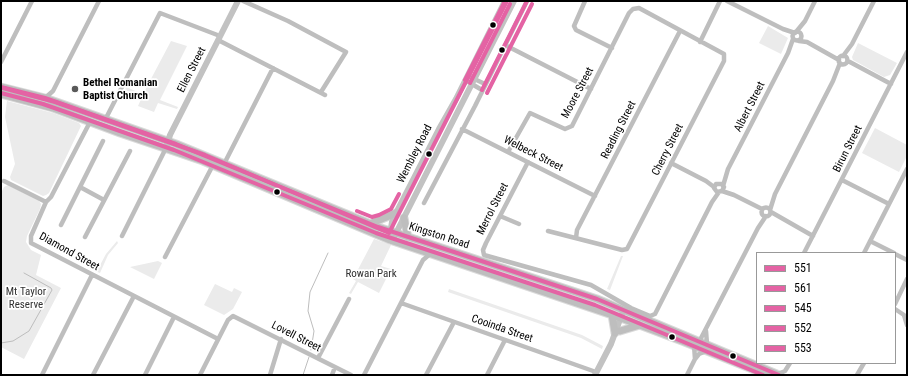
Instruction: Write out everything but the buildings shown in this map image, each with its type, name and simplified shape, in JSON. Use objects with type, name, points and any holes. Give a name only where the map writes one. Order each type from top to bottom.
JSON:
[{"type":"main road","name":"Ellen Street","points":[[167,145],[238,1]]},
{"type":"main road","name":"Wembley Road","points":[[391,240],[396,213],[505,1]]},
{"type":"main road","name":"Wembley Road","points":[[393,232],[404,218],[514,1]]},
{"type":"main road","name":"Kingston Road","points":[[1,87],[45,98],[105,120],[391,240],[612,315],[624,316],[640,325],[697,343]]},
{"type":"main road","name":"Kingston Road","points":[[1,94],[48,106],[90,122],[224,164],[393,232],[562,288],[624,316],[778,375]]},
{"type":"main road","points":[[372,224],[396,213]]},
{"type":"main road","points":[[404,218],[408,237]]},
{"type":"main road","points":[[612,315],[617,332]]},
{"type":"main road","points":[[595,374],[624,316]]},
{"type":"main road","points":[[617,332],[640,325]]},
{"type":"main road","name":"Kingston Road","points":[[707,347],[766,375]]},
{"type":"street","points":[[1,62],[32,1]]},
{"type":"street","points":[[45,98],[53,91],[99,1]]},
{"type":"street","points":[[105,120],[160,14],[219,38],[323,94],[346,52],[288,21],[243,1]]},
{"type":"street","points":[[424,203],[527,1]]},
{"type":"street","points":[[585,1],[574,26],[576,30],[612,48]]},
{"type":"street","points":[[680,31],[700,42],[720,1]]},
{"type":"street","points":[[728,1],[891,84]]},
{"type":"street","name":"Albert Street","points":[[653,316],[815,1]]},
{"type":"street","points":[[695,359],[697,343],[706,331],[874,1]]},
{"type":"street","name":"Moore Street","points":[[508,152],[530,113],[565,129],[572,126],[629,13],[633,9],[640,8],[680,31]]},
{"type":"street","name":"Reading Street","points":[[576,238],[578,230],[595,196],[680,31]]},
{"type":"street","name":"Cherry Street","points":[[576,238],[625,251],[724,61],[724,56],[721,52],[700,42]]},
{"type":"street","points":[[505,45],[591,89]]},
{"type":"street","name":"Birun Street","points":[[805,252],[907,52]]},
{"type":"street","points":[[224,164],[273,68]]},
{"type":"street","points":[[466,78],[482,90]]},
{"type":"street","points":[[473,82],[485,84]]},
{"type":"street","points":[[53,91],[55,102]]},
{"type":"street","name":"Diamond Street","points":[[90,122],[51,197],[46,202],[31,236],[31,243],[218,339]]},
{"type":"street","name":"Welbeck Street","points":[[462,128],[595,196]]},
{"type":"street","points":[[60,225],[103,141]]},
{"type":"street","points":[[122,236],[167,145]]},
{"type":"street","points":[[85,237],[130,151]]},
{"type":"street","name":"Merrol Street","points":[[528,162],[484,248],[485,256],[594,286],[636,311],[653,316]]},
{"type":"street","points":[[671,163],[813,236]]},
{"type":"street","points":[[165,257],[213,165]]},
{"type":"street","points":[[864,252],[907,169]]},
{"type":"street","points":[[842,180],[889,204]]},
{"type":"street","points":[[4,181],[46,202]]},
{"type":"street","points":[[80,187],[104,200]]},
{"type":"street","points":[[500,216],[519,224]]},
{"type":"street","points":[[548,231],[576,238]]},
{"type":"street","points":[[870,241],[892,252]]},
{"type":"street","points":[[364,375],[427,253]]},
{"type":"street","points":[[896,254],[907,260]]},
{"type":"street","points":[[42,375],[92,275]]},
{"type":"street","points":[[562,288],[565,278]]},
{"type":"street","points":[[896,302],[907,279]]},
{"type":"street","points":[[93,375],[134,296]]},
{"type":"street","points":[[318,358],[349,299]]},
{"type":"street","name":"Cooinda Street","points":[[401,304],[505,340],[595,374]]},
{"type":"street","points":[[896,310],[904,316],[907,325]]},
{"type":"street","name":"Lovell Street","points":[[218,339],[228,320],[233,316],[351,375]]},
{"type":"street","points":[[145,375],[174,317]]},
{"type":"street","points":[[426,375],[454,322]]},
{"type":"street","points":[[687,375],[695,359],[707,347],[706,331]]},
{"type":"street","points":[[200,375],[218,339]]},
{"type":"street","points":[[270,375],[281,339]]},
{"type":"street","points":[[487,375],[505,340]]},
{"type":"street","points":[[778,375],[784,372],[790,364]]},
{"type":"street","points":[[789,375],[790,364]]},
{"type":"street","points":[[857,375],[863,364]]},
{"type":"street","points":[[332,375],[335,367]]},
{"type":"green space","points":[[768,26],[788,38],[781,54],[759,43]]},
{"type":"green space","points":[[171,41],[187,46],[160,100],[178,107],[177,109],[158,103],[154,112],[138,106],[142,97],[125,90],[126,87],[143,94]]},
{"type":"green space","points":[[858,43],[897,63],[890,75],[884,77],[853,60],[852,57]]},
{"type":"green space","points":[[7,101],[53,113],[79,123],[81,126],[49,193],[46,195],[43,196],[11,180],[10,177],[15,164],[5,117]]},
{"type":"green space","points":[[875,128],[907,145],[907,156],[899,172],[862,153]]},
{"type":"green space","name":"Mt Taylor Reserve","points":[[8,185],[39,201],[41,204],[27,236],[26,242],[31,250],[41,255],[36,275],[61,288],[24,359],[1,347],[1,193],[4,187]]},
{"type":"green space","name":"Rowan Park","points":[[374,239],[391,245],[381,266],[391,269],[379,293],[358,282],[351,294],[349,293],[356,281],[353,279]]},
{"type":"green space","points":[[117,241],[118,243],[108,255],[100,273],[95,271],[98,269],[106,254]]},
{"type":"green space","points":[[621,256],[623,256],[610,290],[607,289]]},
{"type":"green space","points":[[158,261],[162,263],[154,279],[130,267]]},
{"type":"green space","points":[[215,284],[232,292],[234,288],[242,292],[233,309],[224,315],[204,305]]},
{"type":"green space","points":[[449,289],[582,335],[603,346],[602,349],[581,338],[448,292]]},
{"type":"waterway","points":[[311,350],[314,331],[308,311],[310,292],[328,253]]},
{"type":"waterway","points":[[1,343],[13,341],[29,331],[52,290],[24,273]]},
{"type":"waterway","points":[[303,375],[309,357]]},
{"type":"transit line","name":"552","points":[[465,80],[505,1]]},
{"type":"transit line","name":"545","points":[[3,88],[55,102],[205,155],[389,233],[507,1]]},
{"type":"transit line","name":"552","points":[[482,90],[527,1]]},
{"type":"transit line","name":"553","points":[[470,83],[510,4]]},
{"type":"transit line","name":"553","points":[[487,93],[532,4]]},
{"type":"transit line","name":"551","points":[[1,87],[45,98],[176,144],[378,227],[597,299],[779,375]]},
{"type":"transit line","name":"561","points":[[1,93],[43,104],[174,150],[376,233],[595,305],[763,375]]},
{"type":"transit line","name":"545","points":[[357,211],[372,217],[379,215],[391,209],[399,194]]},
{"type":"place","name":"Bethel Romanian Baptist Church","points":[[75,89]]}]
